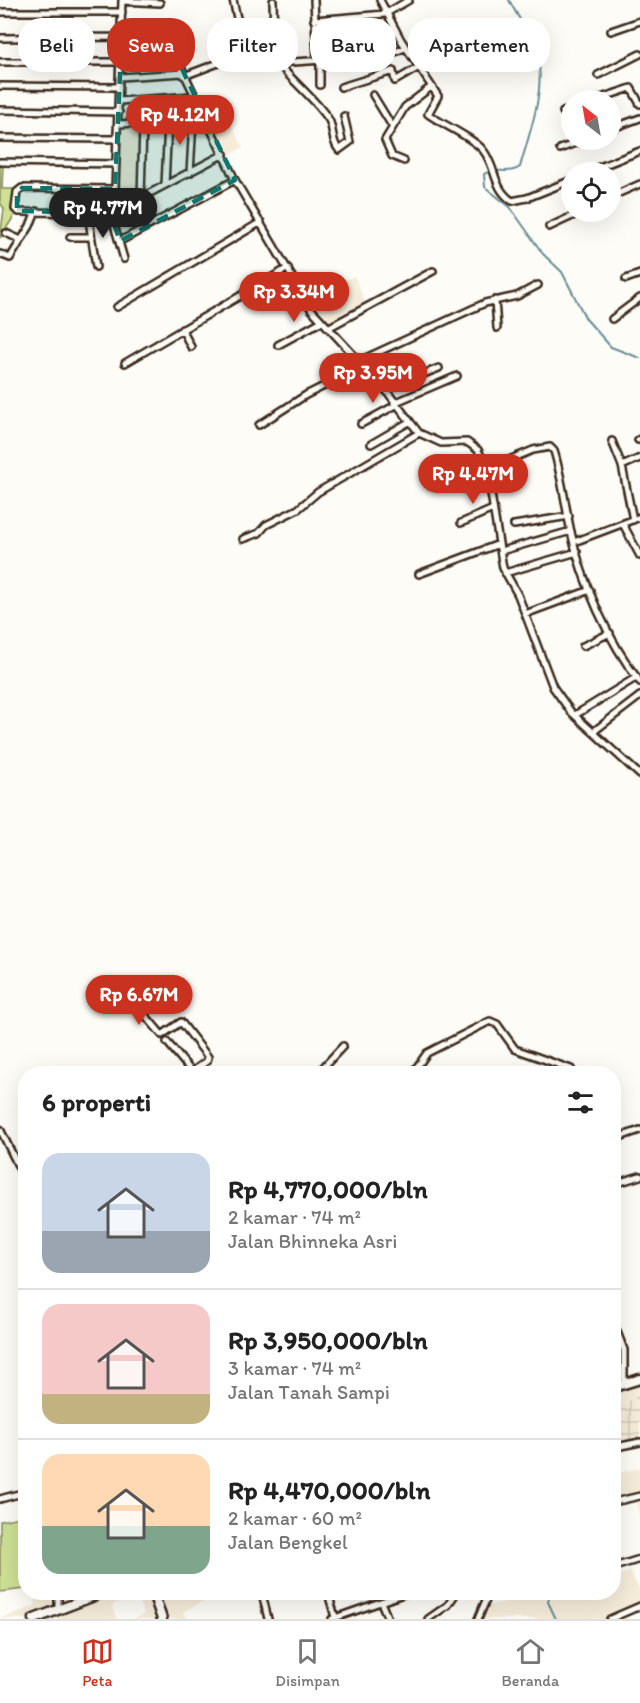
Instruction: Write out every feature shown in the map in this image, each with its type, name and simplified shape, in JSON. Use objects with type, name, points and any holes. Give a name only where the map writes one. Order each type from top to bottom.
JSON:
[{"type":"main road","points":[[621,1385],[640,1379]]},
{"type":"main road","points":[[34,1619],[83,1600]]},
{"type":"main road","points":[[155,1600],[162,1619]]},
{"type":"street","points":[[233,0],[237,18]]},
{"type":"street","points":[[314,0],[314,18]]},
{"type":"street","points":[[380,0],[385,14],[408,52]]},
{"type":"street","points":[[338,18],[385,14],[410,0]]},
{"type":"street","points":[[122,18],[122,1],[160,3]]},
{"type":"street","points":[[273,2],[273,18]]},
{"type":"street","points":[[0,12],[122,12]]},
{"type":"street","points":[[611,31],[640,21]]},
{"type":"street","points":[[0,38],[107,37]]},
{"type":"street","points":[[396,52],[405,48]]},
{"type":"street","points":[[598,75],[640,54]]},
{"type":"street","points":[[0,62],[107,62]]},
{"type":"street","points":[[120,77],[184,74],[207,66]]},
{"type":"street","points":[[341,87],[393,71],[395,81],[412,72]]},
{"type":"street","points":[[120,72],[116,189],[112,213],[124,259]]},
{"type":"street","points":[[288,72],[328,119],[333,141],[339,150],[350,142],[344,116]]},
{"type":"street","points":[[319,72],[320,85]]},
{"type":"street","points":[[422,72],[438,98],[428,114],[479,146],[492,165],[498,189],[512,201],[527,198],[561,184]]},
{"type":"street","points":[[184,74],[235,180],[304,298],[328,328],[385,389],[419,433],[441,443],[467,442],[473,445],[487,469],[505,573],[525,614],[553,687],[575,715],[640,775]]},
{"type":"street","points":[[0,86],[119,87]]},
{"type":"street","points":[[404,161],[394,158],[385,140],[405,107],[432,87]]},
{"type":"street","points":[[621,91],[631,88],[640,104]]},
{"type":"street","points":[[373,95],[392,126]]},
{"type":"street","points":[[119,101],[194,96]]},
{"type":"street","points":[[0,110],[119,112]]},
{"type":"street","points":[[621,125],[640,118]]},
{"type":"street","points":[[118,124],[143,125],[206,120]]},
{"type":"street","points":[[190,173],[193,121]]},
{"type":"street","points":[[165,185],[168,123]]},
{"type":"street","points":[[141,197],[143,125]]},
{"type":"street","points":[[0,138],[117,139]]},
{"type":"street","points":[[612,162],[640,151]]},
{"type":"street","points":[[116,189],[18,190],[16,210],[112,213],[224,154]]},
{"type":"street","points":[[0,162],[116,164]]},
{"type":"street","points":[[120,241],[235,180]]},
{"type":"street","points":[[621,192],[640,184]]},
{"type":"street","points":[[0,254],[10,258],[36,211]]},
{"type":"street","points":[[88,213],[96,267]]},
{"type":"street","points":[[549,227],[561,221]]},
{"type":"street","points":[[117,307],[261,222]]},
{"type":"street","points":[[6,233],[21,240]]},
{"type":"street","points":[[70,237],[91,237]]},
{"type":"street","points":[[124,363],[288,268]]},
{"type":"street","points":[[328,328],[433,271]]},
{"type":"street","points":[[626,279],[640,274]]},
{"type":"street","points":[[359,361],[452,317],[495,300],[517,296],[538,285]]},
{"type":"street","points":[[612,319],[640,298]]},
{"type":"street","points":[[495,300],[497,328]]},
{"type":"street","points":[[278,345],[322,321]]},
{"type":"street","points":[[182,329],[191,347]]},
{"type":"street","points":[[259,425],[306,395],[364,366]]},
{"type":"street","points":[[385,389],[439,368]]},
{"type":"street","points":[[362,424],[395,404],[457,376]]},
{"type":"street","points":[[371,444],[409,422]]},
{"type":"street","points":[[243,538],[259,533],[266,525],[298,509],[318,492],[419,433]]},
{"type":"street","points":[[612,441],[622,466],[633,520]]},
{"type":"street","points":[[487,469],[533,450],[550,447],[557,461],[571,531],[590,590],[610,633],[639,679],[575,715]]},
{"type":"street","points":[[622,466],[640,458]]},
{"type":"street","points":[[462,523],[493,509]]},
{"type":"street","points":[[514,525],[569,516]]},
{"type":"street","points":[[574,542],[640,517]]},
{"type":"street","points":[[623,524],[640,556]]},
{"type":"street","points":[[501,551],[571,531]]},
{"type":"street","points":[[419,574],[499,544]]},
{"type":"street","points":[[505,573],[577,552]]},
{"type":"street","points":[[525,614],[590,590]]},
{"type":"street","points":[[583,646],[610,633]]},
{"type":"street","points":[[593,732],[640,696]]},
{"type":"street","points":[[134,1002],[162,1035],[181,1022],[208,1058],[198,1066]]},
{"type":"street","points":[[418,1066],[427,1053],[490,1021],[497,1024],[515,1048],[563,1066]]},
{"type":"street","points":[[167,1042],[185,1066]]},
{"type":"street","points":[[324,1066],[343,1046]]},
{"type":"street","points":[[0,1129],[18,1166]]},
{"type":"street","points":[[621,1137],[640,1130]]},
{"type":"street","points":[[621,1182],[640,1176]]},
{"type":"street","points":[[621,1342],[624,1350],[624,1384]]},
{"type":"street","points":[[621,1446],[640,1442]]},
{"type":"street","points":[[0,1499],[18,1494]]},
{"type":"street","points":[[621,1500],[640,1496]]},
{"type":"street","points":[[621,1566],[640,1559]]},
{"type":"street","points":[[58,1600],[58,1609]]},
{"type":"street","points":[[264,1600],[268,1619]]},
{"type":"street","points":[[329,1600],[333,1618],[387,1600]]},
{"type":"street","points":[[428,1619],[451,1600]]},
{"type":"street","points":[[478,1619],[486,1600]]},
{"type":"street","points":[[381,1602],[388,1619]]},
{"type":"street","points":[[610,1619],[640,1606]]},
{"type":"highlighted area","points":[[173,50],[235,180],[120,241],[110,213],[17,211],[17,194],[22,188],[115,189],[121,51]]},
{"type":"shaded area","points":[[230,122],[243,147],[227,157],[214,129]]},
{"type":"shaded area","points":[[122,128],[145,128],[144,201],[119,213]]},
{"type":"shaded area","points":[[354,276],[369,310],[331,330],[309,297]]},
{"type":"shaded area","points":[[640,1381],[640,1394],[621,1404],[621,1387]]},
{"type":"shaded area","points":[[640,1394],[640,1446],[621,1451],[621,1404]]},
{"type":"shaded area","points":[[640,1468],[640,1520],[636,1501],[621,1504],[621,1472]]},
{"type":"shaded area","points":[[630,1571],[640,1591],[640,1600],[606,1619],[481,1619],[485,1606],[516,1600],[621,1600],[621,1574]]},
{"type":"shaded area","points":[[36,1600],[124,1600],[112,1605],[117,1619],[0,1619],[35,1606]]},
{"type":"shaded area","points":[[138,1600],[157,1600],[158,1603],[165,1600],[207,1600],[183,1611],[186,1619],[134,1619],[144,1614]]},
{"type":"green space","points":[[0,164],[3,164],[2,189],[16,189],[16,213],[0,238],[4,209],[0,202]]},
{"type":"green space","points":[[18,1517],[18,1590],[0,1592],[0,1521]]},
{"type":"waterway","points":[[509,0],[536,50],[540,71],[538,99],[520,167],[484,174],[485,187],[510,207],[543,254],[562,272],[586,319],[611,347],[640,358]]},
{"type":"waterway","points":[[548,1600],[556,1619]]}]
